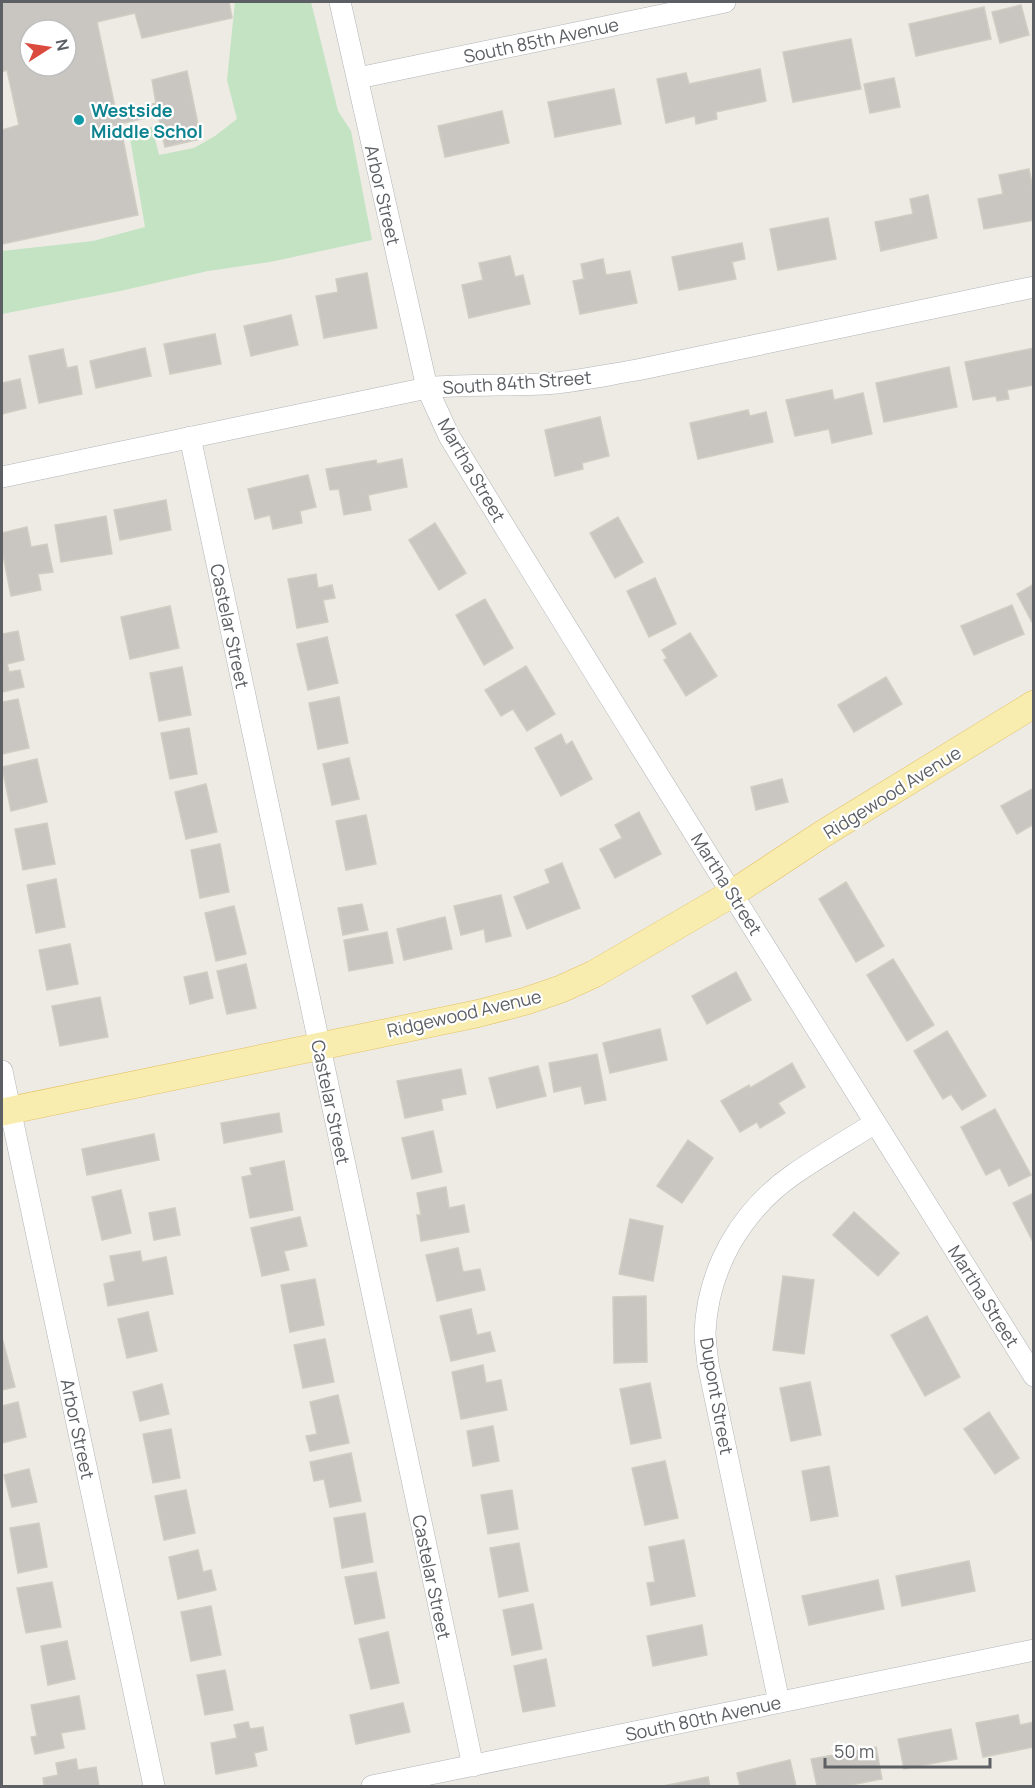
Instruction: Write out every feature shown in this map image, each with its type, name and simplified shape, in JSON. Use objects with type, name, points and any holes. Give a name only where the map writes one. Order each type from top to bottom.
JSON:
[{"type":"main road","name":"Ridgewood Avenue","points":[[6,1111],[476,1014],[561,989],[594,974],[733,893],[821,835],[1034,704]]},
{"type":"street","name":"Arbor Street","points":[[340,2],[427,388]]},
{"type":"street","name":"South 85th Avenue","points":[[358,78],[725,2]]},
{"type":"street","name":"South 84th Street","points":[[2,477],[427,388],[547,384],[596,377],[1034,287]]},
{"type":"street","name":"Martha Street","points":[[427,388],[449,436],[626,724],[1034,1376]]},
{"type":"street","name":"Castelar Street","points":[[190,437],[473,1766]]},
{"type":"street","name":"Arbor Street","points":[[2,1071],[6,1111],[154,1786]]},
{"type":"street","name":"Dupont Street","points":[[779,1702],[708,1364],[705,1334],[709,1296],[732,1238],[750,1213],[793,1174],[876,1123]]},
{"type":"street","name":"South 80th Avenue","points":[[372,1786],[1034,1650]]},
{"type":"green space","points":[[235,2],[311,2],[338,111],[351,131],[372,240],[2,314],[2,251],[93,241],[145,227],[129,132],[152,127],[159,155],[194,148],[237,119],[227,80]]},
{"type":"building","name":"Westside Middle Schol","points":[[2,2],[229,2],[232,18],[142,38],[135,13],[97,22],[116,112],[156,103],[152,80],[187,71],[201,139],[165,147],[158,115],[120,124],[138,215],[2,244],[2,130],[19,125],[7,70],[2,72]]},
{"type":"building","points":[[1021,5],[1029,35],[1000,43],[992,12]]},
{"type":"building","points":[[984,7],[991,39],[916,56],[909,24]]},
{"type":"building","points":[[851,39],[861,89],[793,102],[783,52]]},
{"type":"building","points":[[760,69],[766,101],[716,112],[717,119],[696,124],[695,116],[666,123],[657,79],[686,73],[689,84]]},
{"type":"building","points":[[894,78],[900,107],[870,113],[864,84]]},
{"type":"building","points":[[614,89],[621,124],[555,137],[548,102]]},
{"type":"building","points":[[502,111],[509,143],[445,157],[438,126]]},
{"type":"building","points":[[1029,169],[1034,194],[1034,220],[984,229],[978,199],[1003,194],[999,175]]},
{"type":"building","points":[[928,195],[937,238],[881,251],[875,222],[913,214],[910,199]]},
{"type":"building","points":[[828,218],[836,259],[778,270],[770,229]]},
{"type":"building","points":[[742,243],[745,259],[732,262],[736,279],[679,290],[672,257]]},
{"type":"building","points":[[510,256],[515,277],[523,275],[530,304],[469,318],[462,285],[483,280],[479,263]]},
{"type":"building","points":[[603,259],[606,275],[630,271],[637,303],[580,314],[573,281],[584,279],[581,264]]},
{"type":"building","points":[[367,273],[377,328],[324,338],[316,296],[338,292],[336,279]]},
{"type":"building","points":[[291,315],[298,345],[251,356],[244,326]]},
{"type":"building","points":[[215,334],[221,364],[170,374],[164,344]]},
{"type":"building","points":[[145,348],[151,376],[96,388],[90,361]]},
{"type":"building","points":[[1034,348],[1034,385],[1007,390],[1009,399],[997,401],[996,396],[973,400],[965,362]]},
{"type":"building","points":[[63,349],[67,368],[77,366],[82,394],[39,403],[29,356]]},
{"type":"building","points":[[949,367],[957,407],[884,422],[876,383]]},
{"type":"building","points":[[20,379],[26,408],[2,414],[2,383]]},
{"type":"building","points":[[832,390],[834,400],[863,393],[872,434],[832,443],[829,429],[795,436],[786,400]]},
{"type":"building","points":[[748,410],[750,416],[766,412],[773,442],[698,459],[690,423]]},
{"type":"building","points":[[600,417],[609,456],[582,463],[583,469],[555,476],[545,430]]},
{"type":"building","points":[[402,459],[407,487],[368,495],[371,510],[344,515],[339,489],[330,490],[326,469],[376,460],[377,464]]},
{"type":"building","points":[[308,475],[316,507],[300,511],[302,523],[273,529],[270,515],[255,519],[248,489]]},
{"type":"building","points":[[166,500],[171,530],[120,540],[114,510]]},
{"type":"building","points":[[106,516],[112,554],[61,562],[55,525]]},
{"type":"building","points":[[618,517],[643,562],[615,578],[590,533]]},
{"type":"building","points":[[435,523],[466,573],[439,590],[409,540]]},
{"type":"building","points":[[27,527],[31,547],[47,544],[53,572],[38,574],[41,590],[11,596],[2,550],[2,533]]},
{"type":"building","points":[[316,574],[318,588],[332,585],[335,598],[323,600],[328,622],[297,628],[288,579]]},
{"type":"building","points":[[655,578],[676,624],[649,637],[627,591]]},
{"type":"building","points":[[1034,584],[1034,621],[1032,622],[1017,594]]},
{"type":"building","points":[[485,599],[513,648],[484,665],[456,615]]},
{"type":"building","points":[[1012,605],[1024,634],[974,655],[961,626]]},
{"type":"building","points":[[170,606],[179,648],[130,659],[121,617]]},
{"type":"building","points":[[18,631],[24,660],[7,664],[9,672],[20,670],[24,687],[2,692],[2,634]]},
{"type":"building","points":[[690,633],[717,676],[686,696],[664,660],[667,658],[662,650]]},
{"type":"building","points":[[327,637],[338,683],[308,690],[297,644]]},
{"type":"building","points":[[526,666],[555,714],[527,731],[513,709],[501,716],[485,690]]},
{"type":"building","points":[[182,667],[191,715],[159,721],[150,673]]},
{"type":"building","points":[[886,677],[902,704],[854,732],[838,705]]},
{"type":"building","points":[[339,697],[348,743],[318,749],[309,703]]},
{"type":"building","points":[[18,699],[29,748],[2,754],[2,702]]},
{"type":"building","points":[[189,728],[197,774],[170,779],[161,733]]},
{"type":"building","points":[[561,734],[566,745],[572,741],[592,779],[561,796],[535,748]]},
{"type":"building","points":[[349,758],[359,799],[332,805],[323,764]]},
{"type":"building","points":[[37,759],[47,802],[11,811],[2,767]]},
{"type":"building","points":[[782,779],[788,802],[756,810],[751,787]]},
{"type":"building","points":[[206,784],[217,832],[186,839],[175,792]]},
{"type":"building","points":[[1034,788],[1034,824],[1017,834],[1001,806]]},
{"type":"building","points":[[639,812],[661,854],[615,878],[600,849],[622,838],[615,825]]},
{"type":"building","points":[[366,815],[376,864],[346,870],[336,821]]},
{"type":"building","points":[[47,823],[55,864],[23,870],[15,829]]},
{"type":"building","points":[[220,844],[229,892],[200,898],[191,850]]},
{"type":"building","points":[[562,863],[580,908],[527,929],[514,897],[550,883],[545,870]]},
{"type":"building","points":[[56,879],[65,927],[36,933],[27,885]]},
{"type":"building","points":[[846,882],[884,946],[856,962],[819,899]]},
{"type":"building","points":[[501,895],[511,936],[486,942],[484,929],[461,935],[454,906]]},
{"type":"building","points":[[362,904],[368,930],[343,935],[338,908]]},
{"type":"building","points":[[234,906],[246,954],[216,961],[205,913]]},
{"type":"building","points":[[445,917],[452,949],[404,960],[397,929]]},
{"type":"building","points":[[387,932],[393,963],[349,971],[344,940]]},
{"type":"building","points":[[70,944],[78,984],[47,990],[39,950]]},
{"type":"building","points":[[893,959],[934,1025],[907,1041],[867,975]]},
{"type":"building","points":[[246,964],[256,1008],[227,1014],[217,971]]},
{"type":"building","points":[[207,972],[213,998],[190,1004],[184,977]]},
{"type":"building","points":[[736,972],[751,1000],[707,1024],[692,996]]},
{"type":"building","points":[[100,997],[108,1037],[60,1046],[52,1006]]},
{"type":"building","points":[[660,1029],[667,1060],[610,1073],[603,1043]]},
{"type":"building","points":[[947,1031],[986,1096],[962,1110],[951,1094],[943,1099],[914,1051]]},
{"type":"building","points":[[597,1054],[606,1100],[585,1104],[581,1086],[554,1092],[549,1063]]},
{"type":"building","points":[[792,1063],[805,1087],[778,1103],[785,1113],[760,1128],[757,1122],[740,1132],[721,1101],[749,1085],[750,1088]]},
{"type":"building","points":[[538,1066],[546,1096],[497,1108],[489,1078]]},
{"type":"building","points":[[461,1069],[466,1094],[441,1099],[443,1110],[405,1118],[397,1081]]},
{"type":"building","points":[[995,1109],[1031,1175],[1009,1186],[1000,1168],[986,1175],[961,1127]]},
{"type":"building","points":[[279,1113],[282,1132],[224,1143],[221,1123]]},
{"type":"building","points":[[433,1131],[442,1172],[412,1179],[402,1138]]},
{"type":"building","points":[[154,1134],[159,1160],[87,1175],[82,1149]]},
{"type":"building","points":[[688,1140],[713,1158],[682,1203],[657,1186]]},
{"type":"building","points":[[284,1161],[293,1210],[250,1218],[242,1177],[252,1175],[250,1168]]},
{"type":"building","points":[[446,1187],[449,1208],[464,1205],[469,1232],[421,1241],[417,1215],[421,1215],[417,1193]]},
{"type":"building","points":[[121,1190],[131,1233],[102,1240],[92,1197]]},
{"type":"building","points":[[1034,1193],[1034,1244],[1013,1203]]},
{"type":"building","points":[[175,1208],[180,1235],[154,1240],[149,1213]]},
{"type":"building","points":[[854,1212],[899,1253],[878,1276],[833,1235]]},
{"type":"building","points":[[300,1217],[307,1246],[284,1251],[289,1270],[262,1276],[251,1228]]},
{"type":"building","points":[[630,1219],[663,1226],[653,1281],[619,1274]]},
{"type":"building","points":[[458,1248],[463,1272],[480,1269],[485,1290],[437,1301],[426,1255]]},
{"type":"building","points":[[140,1251],[142,1262],[166,1257],[173,1294],[108,1306],[104,1284],[115,1281],[110,1256]]},
{"type":"building","points":[[783,1276],[814,1280],[804,1354],[773,1350]]},
{"type":"building","points":[[315,1279],[324,1325],[290,1332],[281,1285]]},
{"type":"building","points":[[646,1296],[647,1362],[614,1363],[613,1297]]},
{"type":"building","points":[[471,1309],[477,1335],[490,1332],[495,1351],[451,1361],[440,1316]]},
{"type":"building","points":[[148,1312],[157,1351],[127,1358],[118,1319]]},
{"type":"building","points":[[927,1316],[960,1377],[925,1396],[891,1335]]},
{"type":"building","points":[[325,1339],[334,1382],[303,1388],[294,1345]]},
{"type":"building","points":[[2,1342],[15,1387],[2,1390]]},
{"type":"building","points":[[483,1365],[486,1383],[501,1380],[507,1410],[461,1419],[452,1372]]},
{"type":"building","points":[[810,1382],[821,1435],[791,1441],[780,1388]]},
{"type":"building","points":[[650,1383],[661,1438],[631,1444],[620,1389]]},
{"type":"building","points":[[162,1384],[169,1414],[140,1421],[133,1392]]},
{"type":"building","points":[[338,1395],[349,1443],[310,1451],[306,1436],[317,1434],[310,1402]]},
{"type":"building","points":[[18,1402],[26,1437],[2,1443],[2,1406]]},
{"type":"building","points":[[989,1412],[1019,1458],[995,1474],[964,1429]]},
{"type":"building","points":[[493,1426],[499,1461],[473,1466],[467,1431]]},
{"type":"building","points":[[171,1429],[180,1478],[153,1483],[143,1434]]},
{"type":"building","points":[[351,1453],[361,1501],[330,1507],[324,1479],[314,1481],[310,1462]]},
{"type":"building","points":[[665,1461],[678,1518],[645,1525],[632,1468]]},
{"type":"building","points":[[829,1466],[838,1516],[811,1521],[802,1471]]},
{"type":"building","points":[[29,1469],[37,1502],[12,1507],[4,1475]]},
{"type":"building","points":[[186,1490],[195,1533],[164,1540],[155,1496]]},
{"type":"building","points":[[512,1490],[518,1529],[488,1534],[481,1495]]},
{"type":"building","points":[[365,1513],[373,1562],[342,1568],[334,1518]]},
{"type":"building","points":[[39,1523],[47,1567],[18,1573],[10,1528]]},
{"type":"building","points":[[684,1540],[695,1596],[651,1605],[647,1583],[655,1582],[649,1547]]},
{"type":"building","points":[[519,1543],[528,1591],[499,1597],[490,1548]]},
{"type":"building","points":[[198,1550],[203,1572],[211,1570],[216,1590],[178,1599],[169,1557]]},
{"type":"building","points":[[969,1561],[975,1591],[902,1606],[896,1576]]},
{"type":"building","points":[[376,1572],[385,1618],[355,1624],[345,1577]]},
{"type":"building","points":[[878,1580],[884,1609],[809,1625],[802,1596]]},
{"type":"building","points":[[52,1582],[61,1627],[26,1633],[17,1588]]},
{"type":"building","points":[[533,1604],[542,1649],[512,1655],[503,1610]]},
{"type":"building","points":[[211,1606],[221,1655],[191,1661],[181,1612]]},
{"type":"building","points":[[702,1625],[707,1655],[653,1666],[647,1636]]},
{"type":"building","points":[[388,1632],[399,1683],[371,1689],[359,1639]]},
{"type":"building","points":[[67,1641],[75,1679],[48,1685],[41,1646]]},
{"type":"building","points":[[546,1659],[555,1706],[523,1712],[514,1666]]},
{"type":"building","points":[[225,1670],[233,1710],[205,1715],[197,1675]]},
{"type":"building","points":[[79,1696],[85,1729],[61,1733],[64,1748],[35,1754],[31,1737],[37,1736],[31,1705]]},
{"type":"building","points":[[403,1703],[410,1732],[356,1744],[350,1715]]},
{"type":"building","points":[[1018,1715],[1020,1725],[1034,1722],[1034,1747],[983,1757],[976,1723]]},
{"type":"building","points":[[248,1722],[250,1729],[263,1727],[267,1750],[254,1753],[257,1766],[216,1774],[211,1743],[237,1738],[234,1725]]},
{"type":"building","points":[[951,1729],[957,1759],[904,1769],[898,1739]]},
{"type":"building","points":[[876,1747],[882,1779],[846,1786],[817,1786],[811,1759]]},
{"type":"building","points":[[76,1759],[78,1770],[96,1767],[99,1786],[44,1786],[43,1778],[58,1775],[56,1763]]},
{"type":"building","points":[[790,1760],[796,1786],[740,1786],[737,1773]]},
{"type":"building","points":[[708,1777],[710,1786],[663,1786]]},
{"type":"place","name":"Westside Middle Schol","points":[[79,120]]}]
